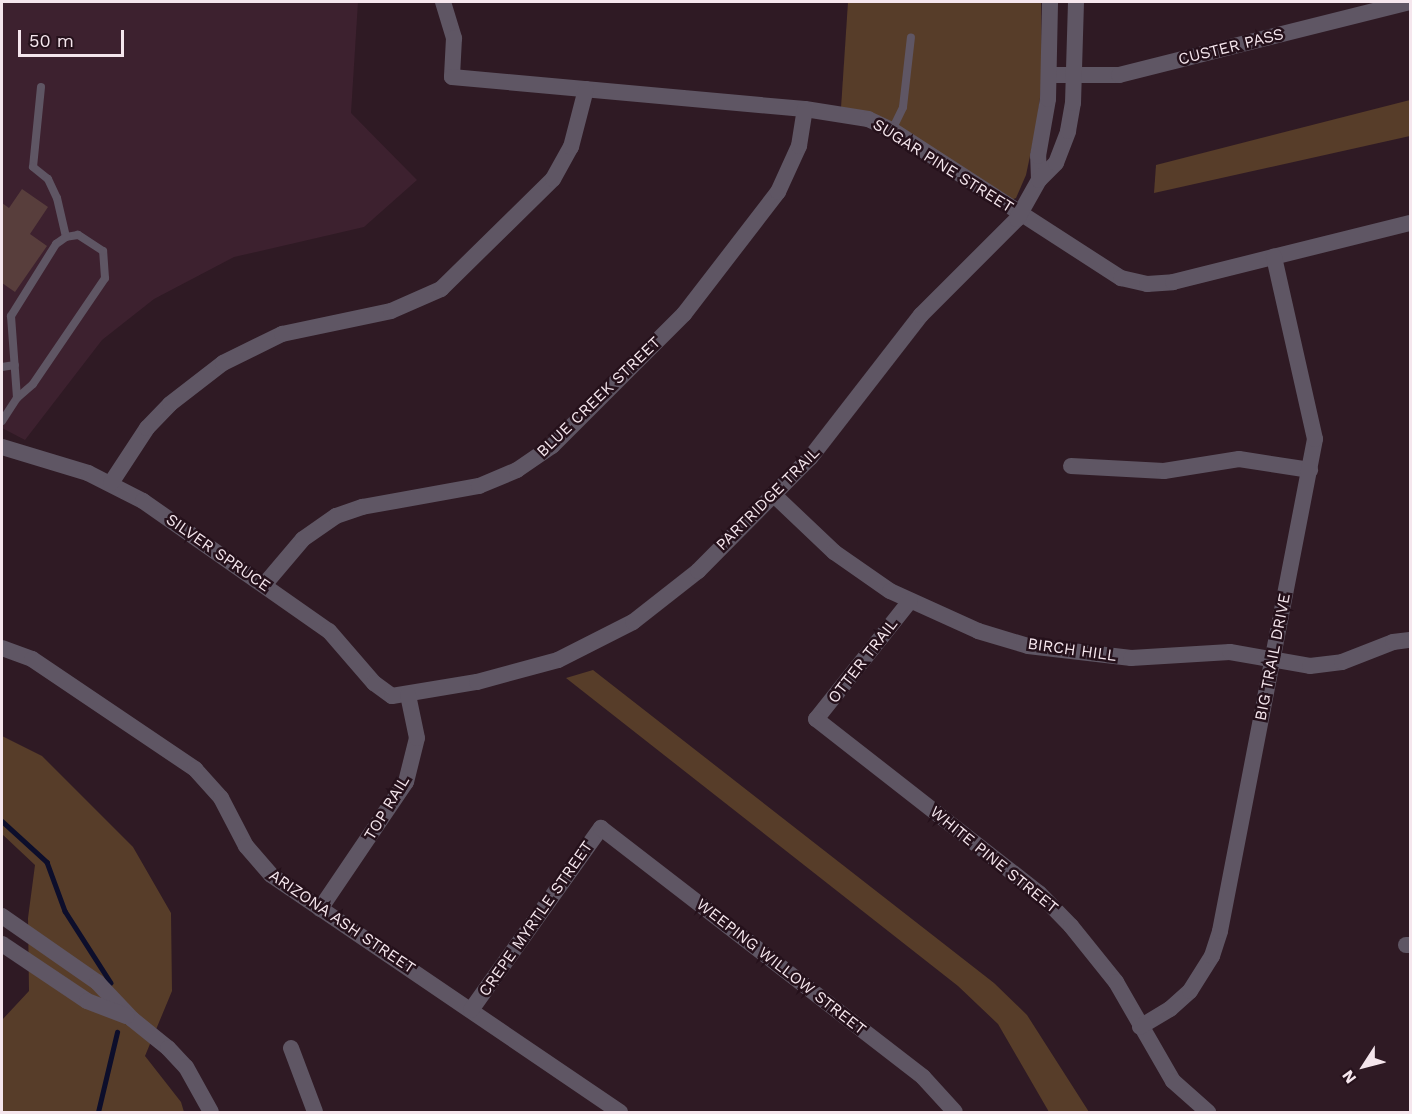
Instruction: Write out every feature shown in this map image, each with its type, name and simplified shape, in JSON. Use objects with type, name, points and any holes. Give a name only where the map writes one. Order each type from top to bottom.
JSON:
[{"type":"street","name":"SUGAR PINE STREET","points":[[443,2],[454,38],[452,77],[805,109],[868,118],[892,130],[1105,270],[1147,284],[1173,282],[1410,223]]},
{"type":"street","name":"PARTRIDGE TRAIL","points":[[1039,180],[1038,156],[1049,75],[1050,2]]},
{"type":"street","name":"PARTRIDGE TRAIL","points":[[408,695],[518,673],[596,643],[651,609],[698,571],[774,495],[834,432],[869,377],[921,315],[1001,238],[1020,214],[1039,180],[1056,163],[1068,131],[1076,2]]},
{"type":"street","name":"CUSTER PASS","points":[[1049,75],[1119,75],[1410,2]]},
{"type":"street","points":[[111,483],[147,428],[187,390],[222,363],[282,334],[391,311],[441,289],[553,179],[571,147],[586,89]]},
{"type":"street","name":"BLUE CREEK STREET","points":[[264,585],[303,539],[336,516],[362,507],[479,486],[517,470],[552,446],[684,314],[778,192],[797,154],[805,109]]},
{"type":"street","name":"BIG TRAIL DRIVE","points":[[1140,1027],[1181,1000],[1212,956],[1310,470],[1315,439],[1312,412],[1274,257]]},
{"type":"street","name":"SILVER SPRUCE","points":[[2,447],[111,483],[329,631],[383,692],[408,695]]},
{"type":"street","points":[[1071,466],[1164,471],[1239,459],[1310,470]]},
{"type":"street","name":"BIRCH HILL","points":[[774,495],[856,570],[910,601],[978,631],[1079,655],[1131,658],[1230,652],[1310,666],[1342,662],[1393,642],[1410,640]]},
{"type":"street","name":"OTTER TRAIL","points":[[816,719],[910,601]]},
{"type":"street","name":"ARIZONA ASH STREET","points":[[2,648],[32,659],[195,769],[221,798],[257,862],[320,909],[620,1113]]},
{"type":"street","name":"TOP RAIL","points":[[320,909],[395,802],[409,775],[417,738],[408,695]]},
{"type":"street","name":"WHITE PINE STREET","points":[[816,719],[1038,893],[1093,950],[1173,1081],[1208,1113]]},
{"type":"street","name":"CREPE MYRTLE STREET","points":[[471,1010],[601,828]]},
{"type":"street","name":"WEEPING WILLOW STREET","points":[[601,828],[923,1077],[955,1113]]},
{"type":"street","points":[[2,916],[97,982],[132,1019],[186,1067],[211,1113]]},
{"type":"street","points":[[2,944],[87,1001],[132,1019]]},
{"type":"street","points":[[44,973],[59,955]]},
{"type":"street","points":[[291,1048],[315,1113]]},
{"type":"lane","points":[[892,130],[903,107],[911,37]]},
{"type":"lane","points":[[41,87],[33,167],[48,179],[57,198],[66,237]]},
{"type":"lane","points":[[2,421],[17,398],[33,384],[105,278],[103,251],[78,236],[66,237],[56,244],[11,316],[17,398]]},
{"type":"lane","points":[[2,367],[15,365]]},
{"type":"shaded area","points":[[2,2],[358,2],[351,113],[417,180],[364,227],[234,257],[154,299],[102,340],[25,440],[2,428]]},
{"type":"shaded area","points":[[848,2],[1041,2],[1042,81],[1037,123],[1026,175],[1016,198],[1011,200],[841,108]]},
{"type":"shaded area","points":[[1410,100],[1410,136],[1154,193],[1156,165]]},
{"type":"shaded area","points":[[593,670],[994,983],[1027,1015],[1089,1112],[1049,1112],[998,1024],[958,986],[566,678]]},
{"type":"shaded area","points":[[2,736],[42,756],[133,847],[171,913],[172,991],[145,1056],[181,1102],[184,1112],[2,1112],[2,1020],[29,991],[28,918],[35,865],[2,834]]},
{"type":"building","points":[[22,189],[48,207],[30,234],[47,246],[15,292],[2,283],[2,203],[9,208]]},
{"type":"waterway","points":[[2,821],[47,862],[65,911],[111,983]]},
{"type":"waterway","points":[[98,1112],[117,1032]]}]
